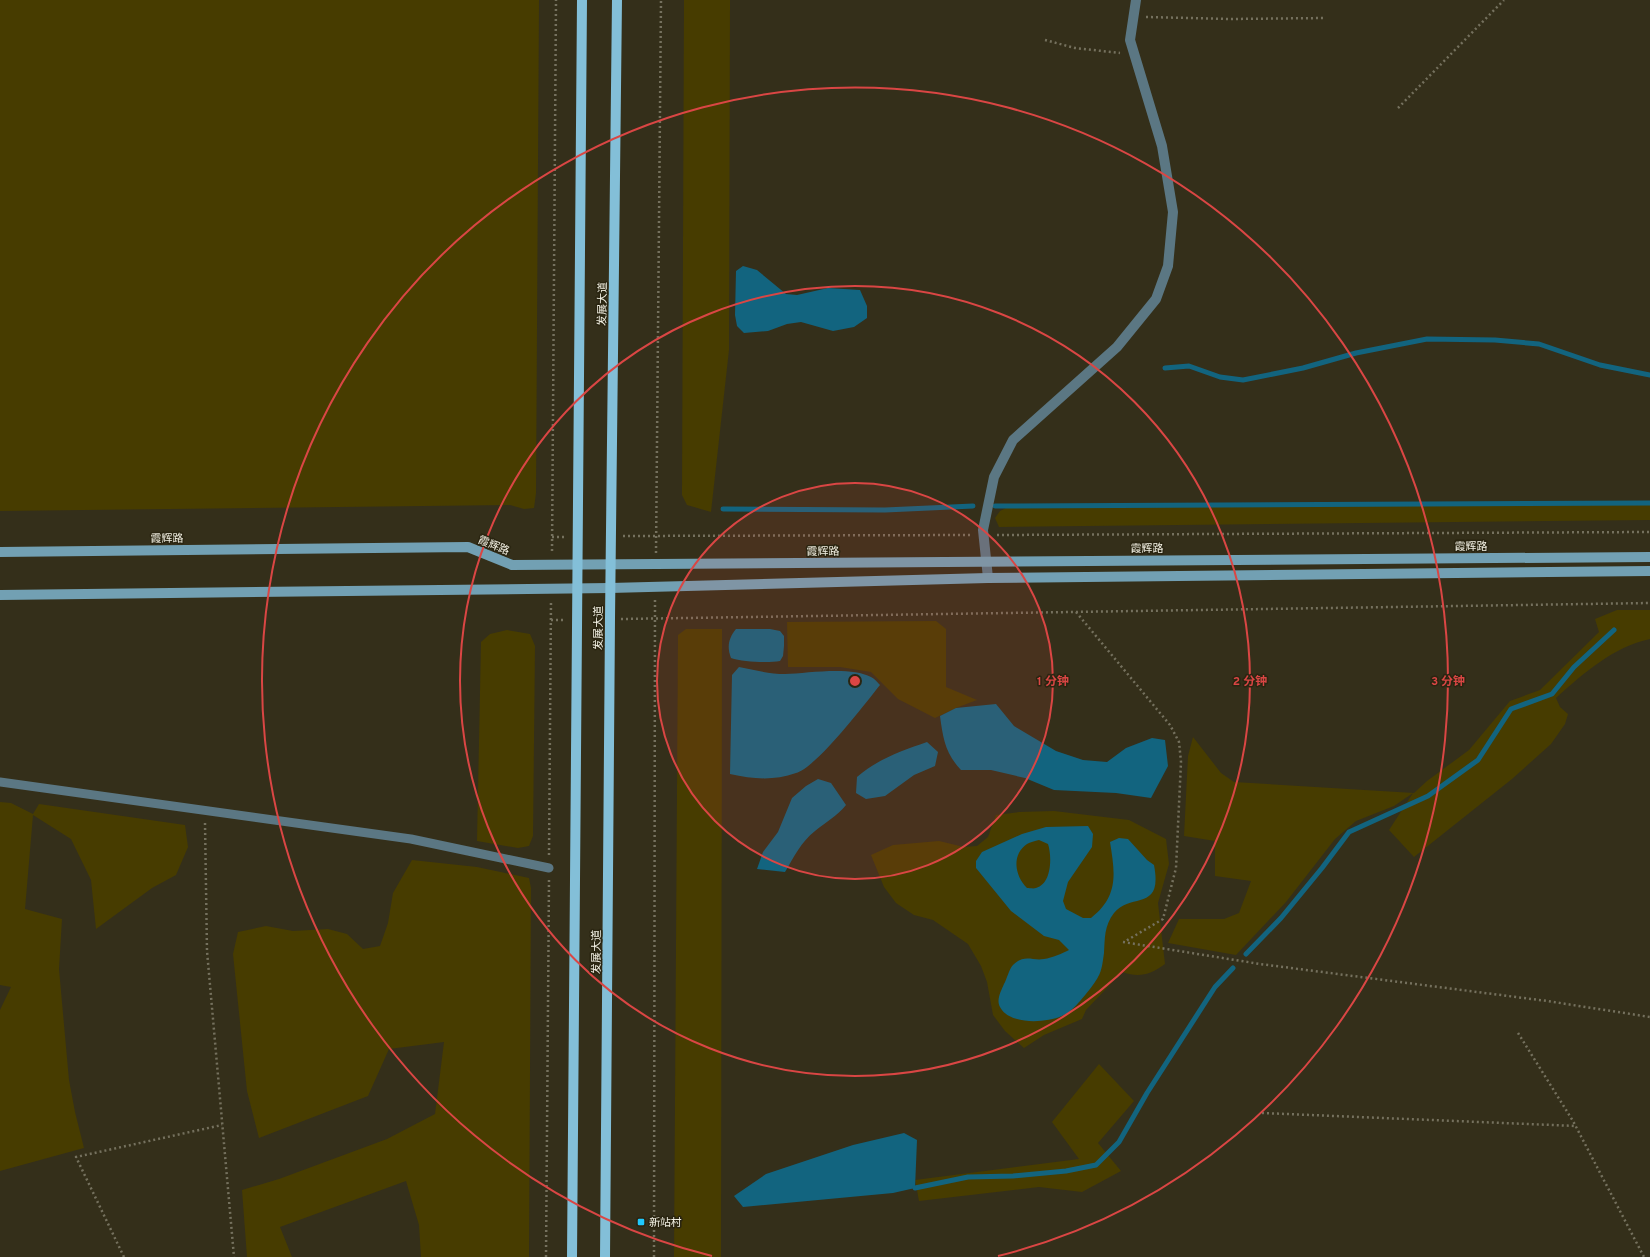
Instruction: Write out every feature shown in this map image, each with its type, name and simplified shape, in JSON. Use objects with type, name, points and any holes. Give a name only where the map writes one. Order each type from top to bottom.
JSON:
[{"type":"main road","name":"发展大道","points":[[572,1257],[582,0]]},
{"type":"main road","name":"发展大道","points":[[605,1257],[610,588],[618,0]]},
{"type":"street","points":[[988,578],[983,530],[994,477],[1013,440],[1118,347],[1156,299],[1168,266],[1173,212],[1162,146],[1130,40],[1136,0]]},
{"type":"street","name":"霞辉路","points":[[0,552],[468,547],[512,565],[1650,556]]},
{"type":"street","points":[[0,595],[577,589],[988,578],[1650,571]]},
{"type":"lane","points":[[0,782],[411,839],[549,868]]},
{"type":"path","points":[[552,565],[556,0]]},
{"type":"path","points":[[656,564],[661,0]]},
{"type":"path","points":[[1398,108],[1504,0]]},
{"type":"path","points":[[1133,17],[1230,19],[1325,18]]},
{"type":"path","points":[[1045,40],[1075,48],[1135,54]]},
{"type":"path","points":[[611,536],[1650,532]]},
{"type":"path","points":[[552,537],[578,537]]},
{"type":"path","points":[[654,1257],[655,587]]},
{"type":"path","points":[[546,1257],[551,589]]},
{"type":"path","points":[[610,619],[1650,603]]},
{"type":"path","points":[[1076,612],[1170,725],[1179,742],[1181,762],[1176,868],[1163,919],[1123,942],[1260,964],[1547,1001],[1650,1016]]},
{"type":"path","points":[[551,620],[577,620]]},
{"type":"path","points":[[205,811],[207,951],[234,1257]]},
{"type":"path","points":[[1518,1033],[1576,1126],[1644,1257]]},
{"type":"path","points":[[1262,1113],[1576,1126]]},
{"type":"path","points":[[124,1257],[76,1157],[222,1125]]},
{"type":"shaded area","points":[[0,0],[539,0],[536,493],[534,508],[524,509],[510,505],[0,511]]},
{"type":"shaded area","points":[[684,0],[730,0],[729,350],[711,512],[687,505],[682,495]]},
{"type":"shaded area","points":[[1650,503],[1650,520],[999,527],[995,518],[1000,511],[1012,505]]},
{"type":"shaded area","points":[[1617,610],[1650,610],[1650,639],[1636,643],[1611,655],[1588,670],[1556,698],[1560,707],[1568,714],[1565,724],[1551,744],[1512,779],[1414,857],[1389,830],[1413,793],[1394,806],[1356,821],[1335,839],[1286,902],[1236,955],[1168,943],[1179,919],[1224,919],[1239,913],[1251,881],[1215,876],[1215,841],[1184,836],[1188,756],[1193,737],[1221,773],[1234,782],[1414,793],[1427,781],[1469,750],[1510,701],[1540,690],[1599,632],[1595,619]]},
{"type":"shaded area","points":[[936,621],[946,629],[946,687],[977,700],[935,718],[898,699],[871,672],[840,667],[788,667],[787,622]]},
{"type":"shaded area","points":[[686,629],[722,629],[721,1257],[674,1257],[678,635]]},
{"type":"shaded area","points":[[507,630],[530,634],[535,646],[533,836],[529,846],[518,848],[477,841],[481,642],[490,634]]},
{"type":"shaded area","points":[[0,802],[11,803],[33,814],[39,804],[185,825],[188,847],[176,875],[152,888],[96,929],[91,880],[71,839],[33,815],[25,909],[62,919],[59,969],[69,1080],[84,1148],[0,1171],[0,1010],[11,987],[0,985]]},
{"type":"shaded area","points":[[1054,811],[1129,820],[1166,839],[1169,864],[1158,903],[1165,964],[1154,971],[1139,975],[1122,972],[1086,1010],[1082,1019],[1044,1035],[1024,1048],[1005,1031],[993,1015],[987,982],[981,966],[968,944],[933,920],[914,915],[896,903],[884,887],[871,855],[893,845],[939,841],[964,847],[977,846],[988,837],[996,815],[1019,812]]},
{"type":"shaded area","points":[[412,860],[477,867],[529,878],[531,888],[529,1257],[421,1257],[419,1225],[406,1181],[280,1227],[292,1257],[247,1257],[242,1190],[279,1179],[387,1139],[435,1114],[444,1042],[389,1049],[368,1096],[259,1138],[247,1091],[233,954],[238,932],[266,926],[293,931],[328,929],[347,934],[363,949],[380,946],[388,923],[393,893]]},
{"type":"shaded area","points":[[1099,1064],[1134,1101],[1098,1143],[1121,1171],[1082,1192],[1039,1187],[919,1201],[915,1180],[1079,1159],[1052,1122]]},
{"type":"water","points":[[743,266],[757,270],[786,294],[797,295],[828,288],[860,290],[867,306],[867,318],[854,327],[833,331],[801,322],[787,324],[768,331],[744,333],[737,326],[735,315],[736,271]]},
{"type":"water","points":[[736,629],[770,629],[780,631],[784,636],[784,646],[783,656],[780,661],[756,662],[731,658],[729,643],[731,636]]},
{"type":"water","points":[[739,667],[779,674],[829,671],[852,672],[871,677],[880,685],[828,748],[805,768],[788,776],[771,778],[747,777],[730,774],[732,675]]},
{"type":"water","points":[[996,704],[1014,726],[1056,751],[1083,760],[1107,762],[1126,748],[1152,738],[1165,740],[1168,766],[1151,798],[1116,793],[1054,790],[1025,778],[991,770],[961,770],[948,751],[942,731],[940,716],[956,708]]},
{"type":"water","points":[[927,742],[938,752],[935,766],[914,775],[885,796],[866,799],[856,793],[857,777],[873,765],[890,756]]},
{"type":"water","points":[[818,779],[831,783],[846,805],[810,835],[798,850],[785,872],[757,869],[763,852],[778,832],[792,798],[806,786]]},
{"type":"water","points":[[1088,826],[1093,834],[1092,847],[1068,882],[1063,901],[1066,909],[1083,918],[1091,918],[1100,910],[1111,892],[1114,874],[1110,842],[1119,838],[1128,839],[1147,860],[1154,865],[1156,880],[1154,889],[1150,895],[1144,899],[1121,907],[1114,913],[1108,923],[1100,972],[1093,985],[1085,995],[1069,1012],[1062,1016],[1044,1021],[1033,1021],[1013,1018],[1005,1013],[1000,1007],[1000,993],[1009,971],[1013,965],[1021,960],[1047,958],[1069,950],[1059,940],[1044,936],[1011,911],[976,868],[976,861],[982,852],[1022,834],[1046,827]],"holes":[[[1039,840],[1048,844],[1050,855],[1050,869],[1048,875],[1041,885],[1035,888],[1027,888],[1020,878],[1016,866],[1019,854],[1022,849],[1031,842]]]},
{"type":"water","points":[[904,1133],[917,1140],[915,1188],[893,1193],[743,1207],[734,1196],[766,1174],[853,1145]]},
{"type":"waterway","points":[[1165,368],[1189,366],[1220,377],[1243,380],[1303,368],[1356,353],[1427,339],[1495,340],[1539,344],[1600,365],[1650,375]]},
{"type":"waterway","points":[[995,506],[1650,503]]},
{"type":"waterway","points":[[723,509],[885,510],[973,506]]},
{"type":"waterway","points":[[1246,954],[1281,918],[1349,832],[1428,796],[1478,760],[1511,709],[1552,694],[1574,667],[1614,630]]},
{"type":"waterway","points":[[915,1188],[968,1177],[1013,1176],[1066,1171],[1096,1165],[1119,1142],[1147,1093],[1215,987],[1233,968]]},
{"type":"place","name":"新站村","points":[[641,1222]]}]
